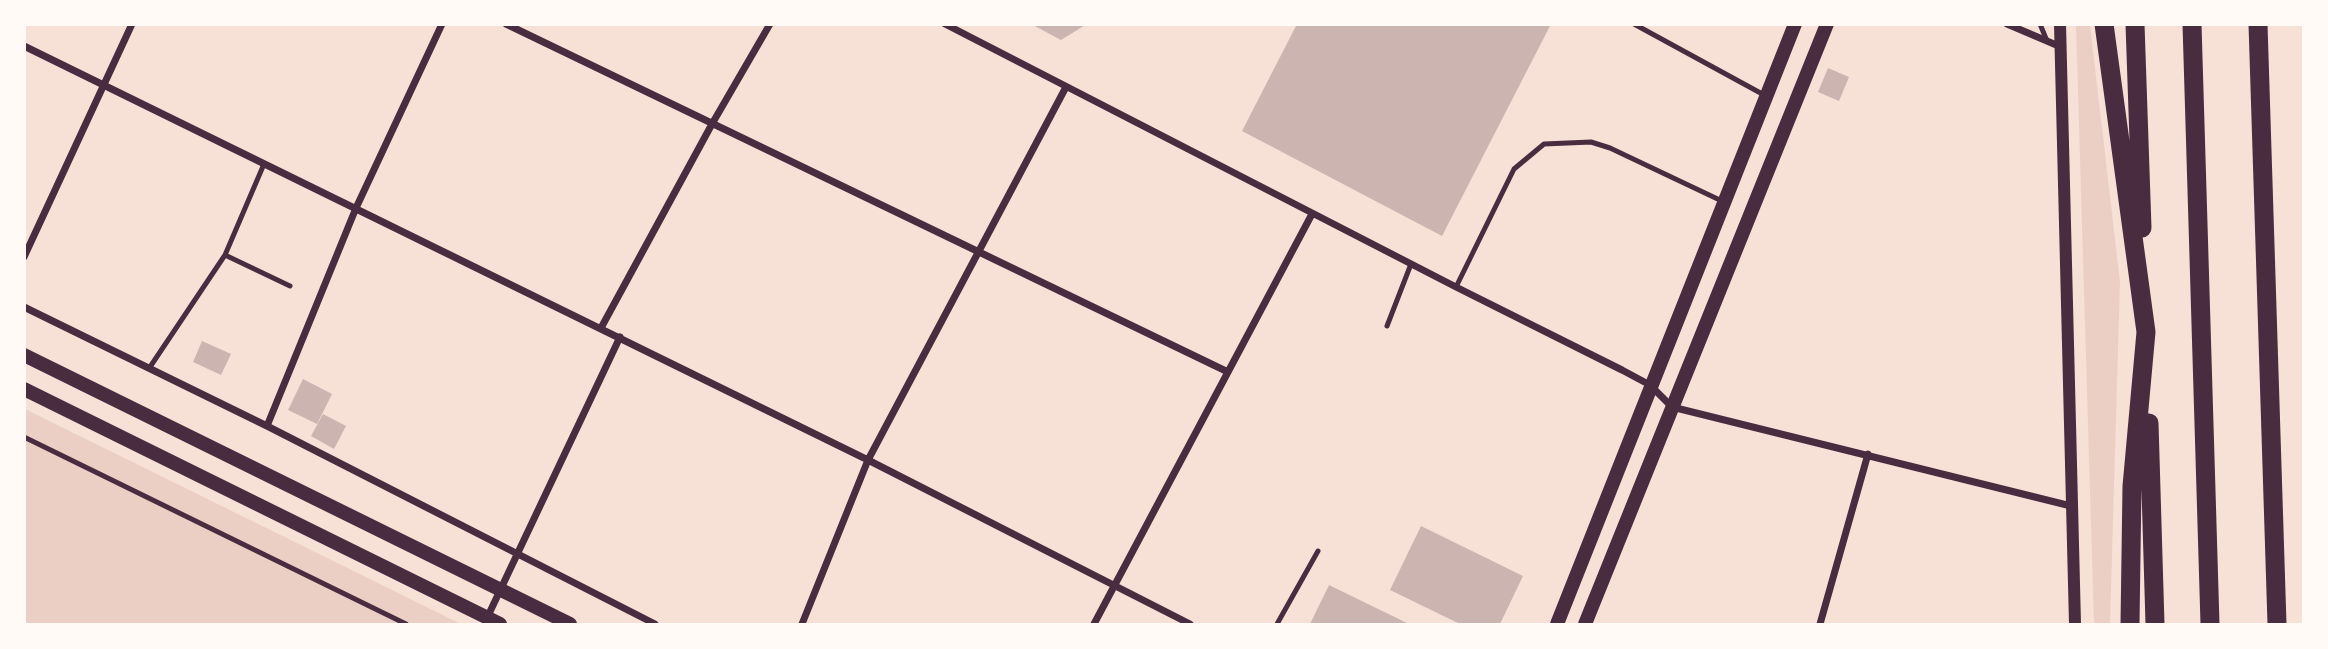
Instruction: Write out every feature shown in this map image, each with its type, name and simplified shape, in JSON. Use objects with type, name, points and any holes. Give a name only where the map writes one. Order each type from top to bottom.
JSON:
[{"type":"highway","points":[[2104,24],[2146,332],[2133,485],[2130,625]]},
{"type":"highway","points":[[2135,24],[2155,625]]},
{"type":"highway","points":[[2192,24],[2210,625]]},
{"type":"highway","points":[[2258,24],[2277,625]]},
{"type":"highway","points":[[2201,625],[2207,518]]},
{"type":"highway","points":[[2274,545],[2285,625]]},
{"type":"main road","points":[[1557,625],[1795,24]]},
{"type":"main road","points":[[1585,625],[1827,24]]},
{"type":"main road","points":[[24,355],[570,625]]},
{"type":"main road","points":[[24,389],[493,621]]},
{"type":"street","points":[[24,257],[132,24]]},
{"type":"street","points":[[267,426],[356,208],[442,24]]},
{"type":"street","points":[[506,24],[1228,372]]},
{"type":"street","points":[[601,328],[712,124],[771,24]]},
{"type":"street","points":[[945,24],[1650,385],[1672,407],[2071,506]]},
{"type":"street","points":[[2007,24],[2061,47]]},
{"type":"street","points":[[2060,24],[2075,625]]},
{"type":"street","points":[[24,46],[868,460],[1190,625]]},
{"type":"street","points":[[803,625],[868,460],[1066,87]]},
{"type":"street","points":[[1094,625],[1312,214]]},
{"type":"street","points":[[24,307],[150,367],[655,625]]},
{"type":"street","points":[[493,621],[500,591],[516,553],[620,337]]},
{"type":"street","points":[[1820,625],[1868,454]]},
{"type":"lane","points":[[1634,24],[1766,96]]},
{"type":"lane","points":[[2040,24],[2047,41]]},
{"type":"lane","points":[[1456,287],[1514,169],[1544,144],[1591,142],[1610,148],[1724,202]]},
{"type":"lane","points":[[150,367],[225,255],[264,164]]},
{"type":"lane","points":[[225,255],[290,286]]},
{"type":"lane","points":[[1387,326],[1411,264]]},
{"type":"lane","points":[[24,437],[407,625]]},
{"type":"lane","points":[[1278,625],[1318,551]]},
{"type":"shaded area","points":[[2076,25],[2090,25],[2120,282],[2110,624],[2094,624]]},
{"type":"shaded area","points":[[25,409],[461,624],[25,624]]},
{"type":"building","points":[[1031,24],[1087,24],[1061,40]]},
{"type":"building","points":[[1297,24],[1551,24],[1442,236],[1242,131]]},
{"type":"building","points":[[1828,68],[1849,77],[1839,101],[1818,92]]},
{"type":"building","points":[[202,341],[231,354],[221,375],[193,362]]},
{"type":"building","points":[[303,379],[332,394],[317,424],[288,410]]},
{"type":"building","points":[[323,414],[346,426],[334,449],[311,436]]},
{"type":"building","points":[[1421,526],[1523,576],[1500,624],[1460,624],[1390,590]]},
{"type":"building","points":[[1329,585],[1409,624],[1310,624]]}]
